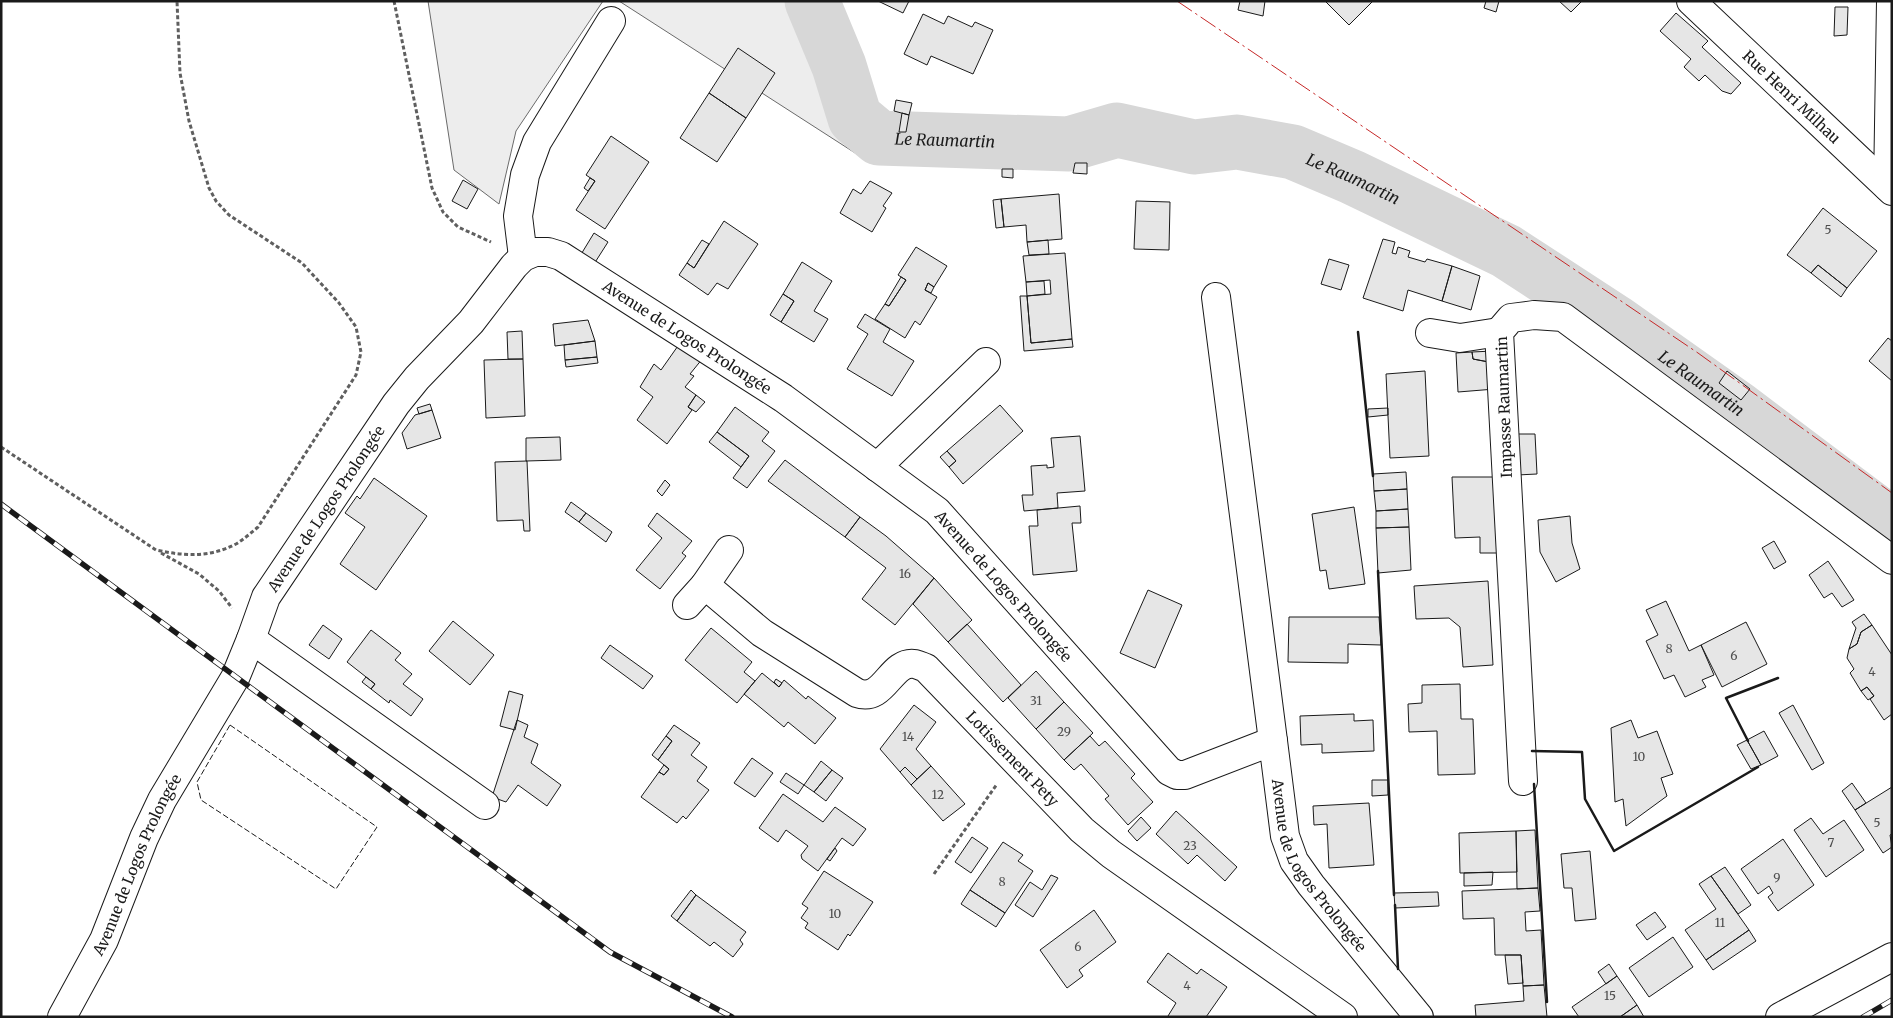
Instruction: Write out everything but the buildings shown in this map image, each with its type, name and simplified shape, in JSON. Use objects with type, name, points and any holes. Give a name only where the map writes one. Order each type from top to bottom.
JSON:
[{"type":"street","name":"Rue Henri Milhau","points":[[1691,1],[1890,189]]},
{"type":"street","points":[[1890,1],[1890,189]]},
{"type":"street","points":[[523,258],[518,216],[526,175],[537,142],[611,21]]},
{"type":"street","name":"Avenue de Logos Prolongée","points":[[62,1017],[104,940],[144,838],[162,800],[235,678],[266,597],[396,404],[417,378],[471,322],[514,266],[523,258],[535,252],[548,252],[562,256],[783,398],[937,510],[1168,771],[1177,775],[1184,775],[1272,741],[1285,836],[1294,861],[1311,885],[1419,1017]]},
{"type":"street","points":[[1216,297],[1272,741]]},
{"type":"street","name":"Impasse Raumartin","points":[[1523,781],[1499,332],[1511,318],[1534,315],[1563,317],[1892,560]]},
{"type":"street","points":[[1430,333],[1460,338],[1499,332]]},
{"type":"street","points":[[877,467],[986,362]]},
{"type":"street","points":[[687,605],[705,585],[729,550]]},
{"type":"street","name":"Lotissement Pety","points":[[705,585],[762,633],[856,693],[865,696],[875,693],[902,666],[914,664],[926,668],[1082,830],[1111,854],[1343,1017]]},
{"type":"street","points":[[251,639],[485,805]]},
{"type":"street","points":[[1780,1017],[1892,957]]},
{"type":"path","points":[[156,550],[182,555],[209,554],[236,544],[258,527],[356,375],[361,352],[356,327],[333,296],[302,263],[229,215],[216,201],[209,188],[189,121],[180,73],[177,1]]},
{"type":"path","points":[[394,1],[432,188],[443,212],[458,227],[523,258]]},
{"type":"path","points":[[1,447],[156,550],[200,574],[219,591],[235,612],[251,639]]},
{"type":"path","points":[[934,874],[1014,759]]},
{"type":"shaded area","points":[[428,1],[603,1],[516,131],[499,204],[454,170]]},
{"type":"shaded area","points":[[619,1],[835,1],[884,122],[866,160]]},
{"type":"waterway","name":"Le Raumartin","points":[[812,1],[839,66],[855,118],[879,138],[1069,144],[1117,130],[1194,147],[1237,142],[1293,152],[1352,177],[1506,251],[1615,322],[1738,409],[1892,525]]},
{"type":"railway","points":[[1,504],[610,952],[732,1017]]},
{"type":"railway","points":[[1863,1017],[1892,1000]]},
{"type":"fence","points":[[230,725],[377,827],[336,889],[201,800],[197,782],[230,725]]},
{"type":"wall","points":[[1358,332],[1373,476]]},
{"type":"wall","points":[[1378,571],[1394,895]]},
{"type":"wall","points":[[1748,741],[1726,698],[1778,678]]},
{"type":"wall","points":[[1532,751],[1582,752],[1585,799],[1614,851],[1758,767]]},
{"type":"wall","points":[[1534,784],[1547,1002]]},
{"type":"wall","points":[[1395,905],[1398,969]]},
{"type":"power","points":[[1177,1],[1698,353],[1892,493]]}]
